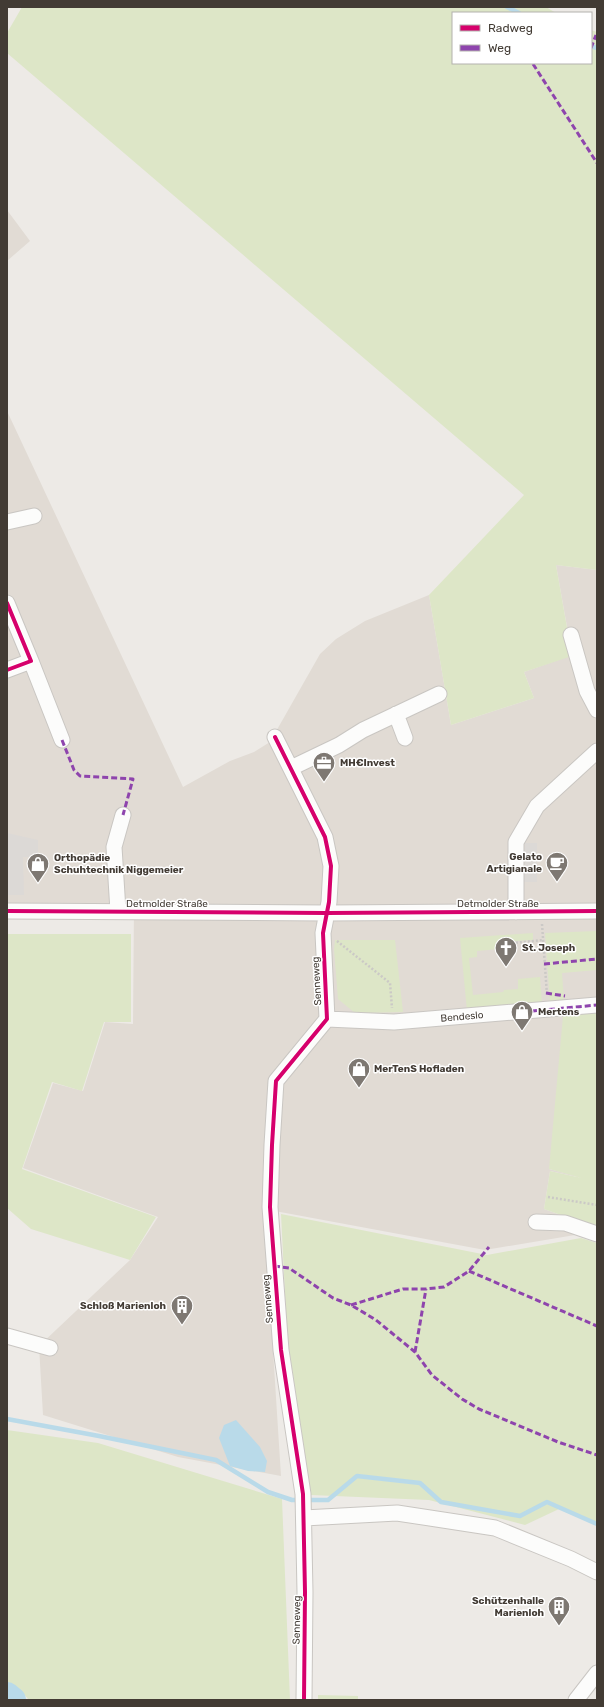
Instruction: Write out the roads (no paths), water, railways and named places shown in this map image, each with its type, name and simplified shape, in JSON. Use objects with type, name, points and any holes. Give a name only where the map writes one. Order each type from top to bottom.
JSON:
[{"type":"street","points":[[7,522],[34,516]]},
{"type":"street","points":[[7,603],[62,740]]},
{"type":"street","points":[[571,636],[587,691],[597,710]]},
{"type":"street","points":[[7,670],[31,661]]},
{"type":"street","points":[[291,768],[396,714],[439,694]]},
{"type":"street","points":[[396,714],[405,738]]},
{"type":"street","points":[[275,736],[325,837],[331,866],[327,913]]},
{"type":"street","points":[[516,912],[516,842],[537,806],[597,751]]},
{"type":"street","name":"Detmolder Straße","points":[[118,911],[114,847],[123,815]]},
{"type":"street","name":"Detmolder Straße","points":[[7,911],[327,913],[597,911]]},
{"type":"street","name":"Senneweg","points":[[304,1700],[303,1506],[280,1350],[270,1207],[276,1082],[327,1019],[323,933],[327,913]]},
{"type":"street","name":"Bendeslo","points":[[327,1019],[394,1022],[597,1005]]},
{"type":"street","points":[[536,1222],[566,1223],[597,1234]]},
{"type":"street","points":[[7,1336],[50,1348]]},
{"type":"street","points":[[303,1506],[396,1513],[495,1528],[571,1559],[597,1572]]},
{"type":"street","points":[[576,1700],[597,1673]]},
{"type":"water","points":[[236,1420],[260,1447],[267,1461],[265,1472],[248,1471],[230,1466],[219,1438],[224,1425]]},
{"type":"waterway","points":[[507,7],[517,12]]},
{"type":"waterway","points":[[592,46],[597,48]]},
{"type":"waterway","points":[[7,1419],[216,1460],[268,1492],[292,1500],[328,1500],[357,1476],[420,1483],[441,1502],[520,1516],[547,1502],[597,1524]]},
{"type":"waterway","points":[[7,1695],[13,1700]]},
{"type":"place","name":"MH€Invest","points":[[324,782]]},
{"type":"place","name":"Gelato Artigianale","points":[[557,882]]},
{"type":"place","name":"Orthopädie Schuhtechnik Niggemeier","points":[[38,884]]},
{"type":"place","name":"St. Joseph","points":[[506,968]]},
{"type":"place","name":"Mertens","points":[[522,1032]]},
{"type":"place","name":"MerTenS Hofladen","points":[[359,1088]]},
{"type":"place","name":"Schloß Marienloh","points":[[182,1326]]},
{"type":"place","name":"Schützenhalle Marienloh","points":[[559,1626]]}]
